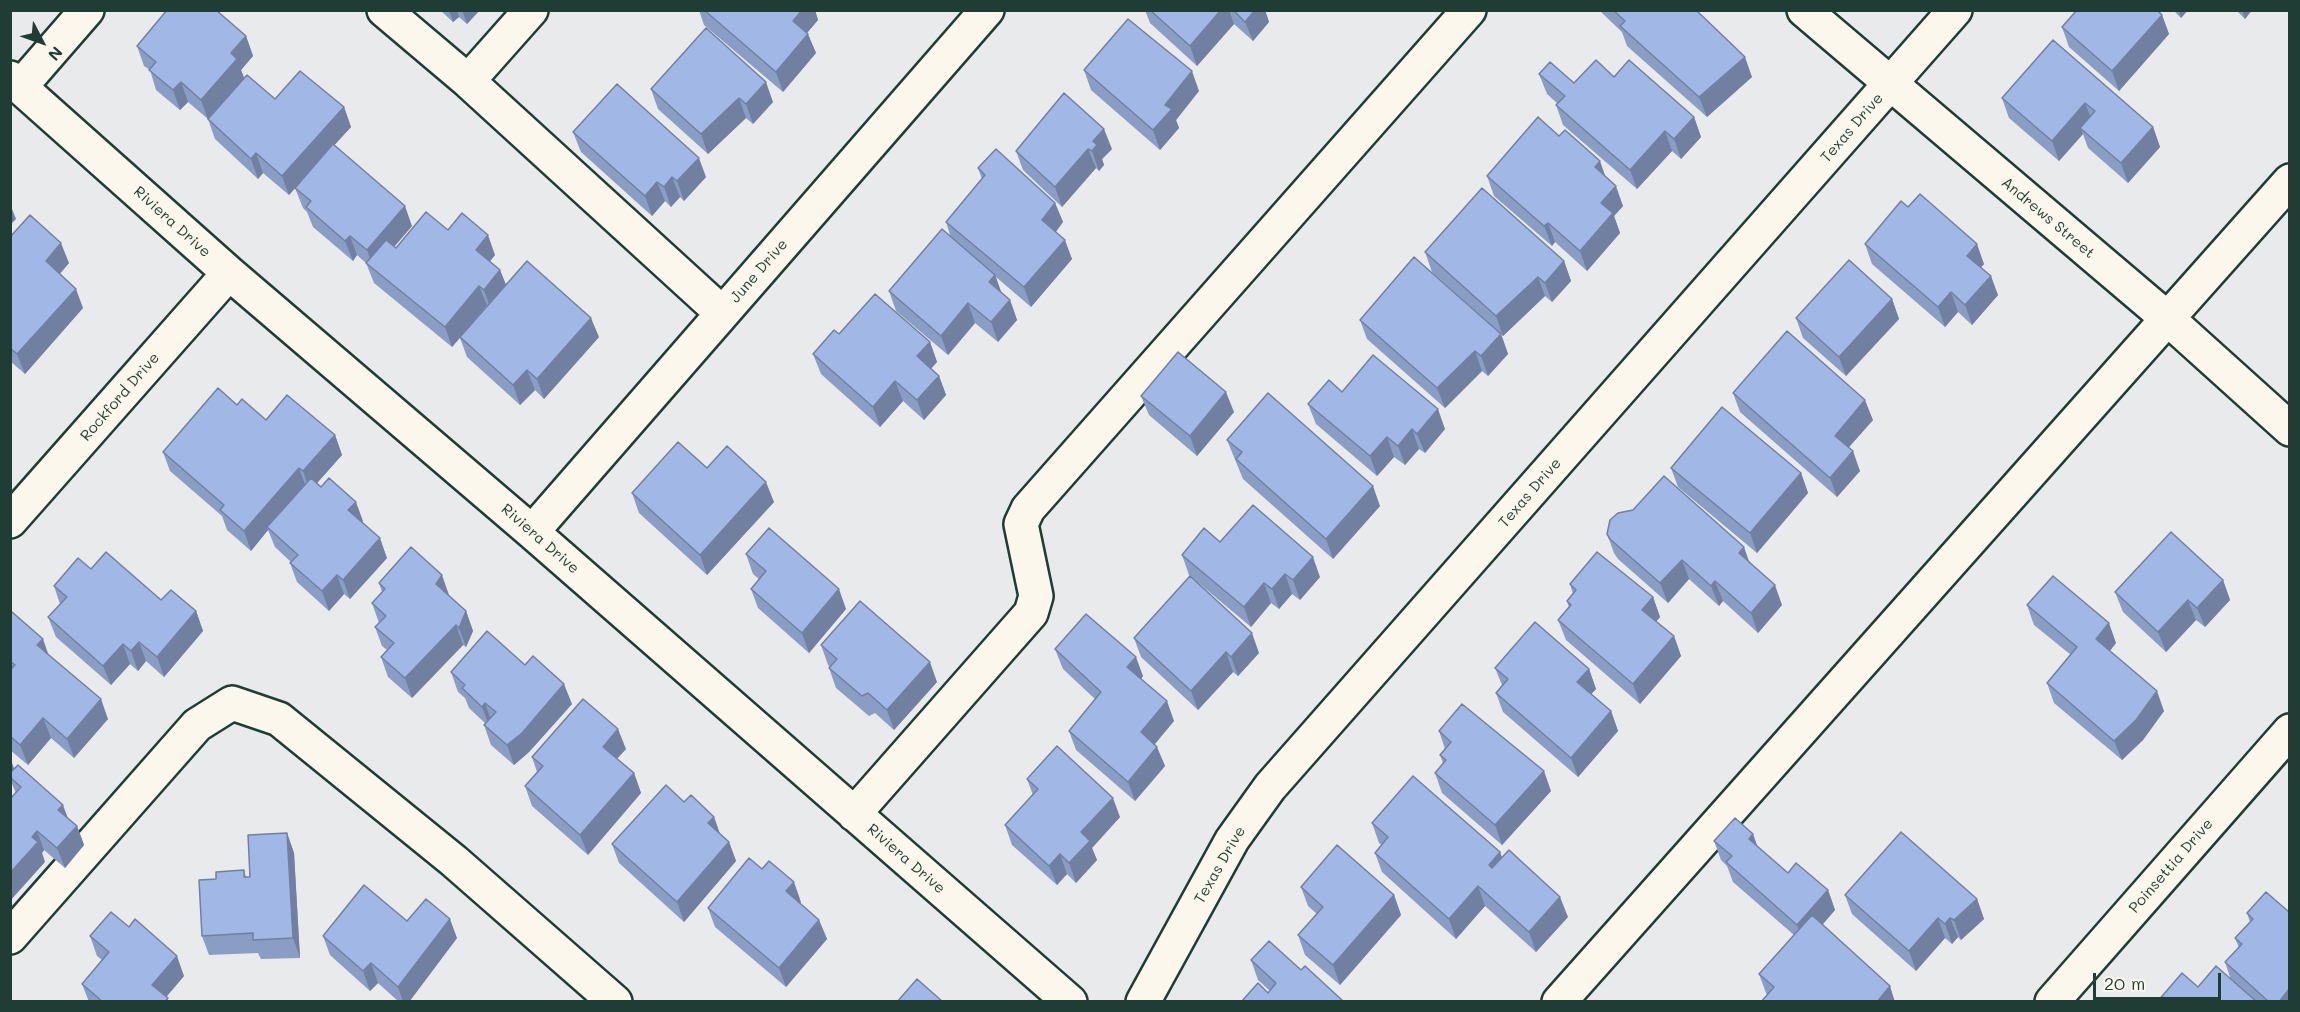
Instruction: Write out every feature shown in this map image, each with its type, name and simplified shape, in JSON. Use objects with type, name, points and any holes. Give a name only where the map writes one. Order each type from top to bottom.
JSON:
[{"type":"street","points":[[16,82],[87,10]]},
{"type":"street","points":[[384,10],[468,81],[722,313]]},
{"type":"street","points":[[468,81],[531,10]]},
{"type":"street","name":"June Drive","points":[[532,531],[987,10]]},
{"type":"street","points":[[854,814],[1031,613],[1036,596],[1021,524],[1028,509],[1469,10]]},
{"type":"street","name":"Andrews Street","points":[[1804,10],[2168,319],[2289,429]]},
{"type":"street","name":"Texas Drive","points":[[1143,1002],[1232,840],[1270,787],[1955,10]]},
{"type":"street","name":"Riviera Drive","points":[[16,82],[229,273],[532,531],[1070,1002]]},
{"type":"street","points":[[1559,1002],[2289,181]]},
{"type":"street","name":"Rockford Drive","points":[[10,521],[229,273]]},
{"type":"street","points":[[10,937],[197,725],[232,703],[279,718],[454,861],[615,1002]]},
{"type":"street","name":"Poinsettia Drive","points":[[2052,1002],[2289,731]]},
{"type":"building","points":[[167,10],[216,10],[246,36],[231,53],[237,59],[201,100],[181,82],[173,90],[149,70],[156,62],[137,46]]},
{"type":"building","points":[[704,10],[802,10],[793,21],[808,34],[776,72]]},
{"type":"building","points":[[1150,10],[1221,10],[1190,46]]},
{"type":"building","points":[[1233,10],[1255,10],[1245,22]]},
{"type":"building","points":[[1613,10],[1696,10],[1745,57],[1699,97],[1620,26],[1625,21]]},
{"type":"building","points":[[2077,10],[2157,10],[2162,15],[2112,71],[2062,27]]},
{"type":"building","points":[[1128,19],[1192,71],[1165,105],[1172,109],[1153,130],[1084,70]]},
{"type":"building","points":[[706,28],[766,82],[746,104],[739,98],[701,134],[651,89]]},
{"type":"building","points":[[2053,40],[2153,127],[2121,163],[2080,128],[2095,111],[2085,103],[2052,141],[2002,98]]},
{"type":"building","points":[[1596,60],[1614,77],[1629,60],[1694,117],[1674,139],[1665,131],[1630,170],[1556,105],[1565,96],[1539,74],[1550,62],[1574,83]]},
{"type":"building","points":[[300,71],[344,107],[282,176],[256,153],[251,159],[208,119],[247,75],[275,99]]},
{"type":"building","points":[[617,84],[699,158],[677,181],[672,177],[664,187],[657,182],[645,196],[573,132]]},
{"type":"building","points":[[1064,93],[1104,129],[1093,141],[1097,145],[1092,151],[1088,149],[1055,187],[1016,151]]},
{"type":"building","points":[[1538,117],[1559,136],[1565,130],[1600,161],[1595,167],[1616,186],[1601,203],[1613,213],[1580,251],[1548,223],[1544,226],[1487,176]]},
{"type":"building","points":[[333,144],[405,206],[367,250],[350,236],[345,241],[306,207],[311,201],[295,188]]},
{"type":"building","points":[[996,149],[1055,203],[1042,220],[1065,240],[1024,287],[946,222],[985,175],[978,168]]},
{"type":"building","points":[[1482,188],[1564,261],[1545,283],[1538,277],[1496,316],[1425,252]]},
{"type":"building","points":[[1920,194],[1977,244],[1967,256],[1991,276],[1965,305],[1951,292],[1938,307],[1865,244],[1901,201],[1908,207]]},
{"type":"building","points":[[426,212],[448,230],[462,213],[488,235],[476,250],[500,270],[484,290],[479,286],[445,327],[366,263],[386,240],[396,248]]},
{"type":"building","points":[[30,215],[61,243],[46,261],[76,289],[17,354],[10,348],[10,237]]},
{"type":"building","points":[[942,229],[995,275],[989,282],[1010,300],[991,322],[968,303],[941,336],[889,291]]},
{"type":"building","points":[[1414,257],[1501,334],[1481,356],[1475,351],[1437,388],[1360,320]]},
{"type":"building","points":[[1849,260],[1892,299],[1839,357],[1796,318]]},
{"type":"building","points":[[527,261],[591,318],[537,379],[527,370],[513,385],[460,337]]},
{"type":"building","points":[[875,294],[930,342],[917,356],[939,376],[917,400],[895,381],[873,407],[813,354],[834,330],[839,334]]},
{"type":"building","points":[[1787,331],[1865,400],[1835,436],[1853,451],[1830,478],[1733,393]]},
{"type":"building","points":[[1178,352],[1226,392],[1190,436],[1141,396]]},
{"type":"building","points":[[1373,355],[1438,409],[1417,434],[1412,429],[1398,446],[1387,437],[1370,456],[1308,404],[1329,380],[1342,392]]},
{"type":"building","points":[[218,388],[237,405],[242,399],[266,420],[287,395],[335,435],[303,471],[299,468],[244,531],[220,510],[224,505],[163,452]]},
{"type":"building","points":[[1268,393],[1373,486],[1326,539],[1236,459],[1242,452],[1227,440]]},
{"type":"building","points":[[1722,407],[1801,473],[1750,533],[1671,468]]},
{"type":"building","points":[[678,442],[707,468],[727,446],[766,482],[700,555],[632,493]]},
{"type":"building","points":[[1664,476],[1744,547],[1739,553],[1775,585],[1751,613],[1715,581],[1711,586],[1682,560],[1660,583],[1610,539],[1607,534],[1610,520],[1618,513],[1633,510]]},
{"type":"building","points":[[311,478],[321,487],[329,478],[356,502],[348,510],[380,538],[343,580],[337,575],[322,591],[290,563],[298,555],[267,527]]},
{"type":"building","points":[[1253,505],[1313,557],[1293,580],[1285,574],[1272,589],[1264,583],[1244,607],[1182,555],[1204,528],[1220,542]]},
{"type":"building","points":[[769,528],[839,589],[802,633],[751,589],[766,571],[746,554]]},
{"type":"building","points":[[2171,532],[2223,580],[2197,608],[2188,600],[2158,632],[2115,592]]},
{"type":"building","points":[[411,547],[442,575],[436,584],[466,611],[459,628],[456,625],[405,678],[381,657],[394,643],[375,627],[386,616],[372,603],[385,589],[379,583]]},
{"type":"building","points":[[106,552],[161,600],[171,590],[196,611],[157,657],[139,642],[131,651],[123,644],[103,666],[48,617],[67,597],[54,586],[78,558],[91,569]]},
{"type":"building","points":[[1597,552],[1653,597],[1642,610],[1674,636],[1633,684],[1558,620],[1571,605],[1567,601],[1576,590],[1570,584]]},
{"type":"building","points":[[1190,576],[1252,633],[1231,657],[1226,652],[1191,691],[1134,638]]},
{"type":"building","points":[[2053,576],[2109,623],[2096,639],[2157,691],[2136,720],[2114,741],[2047,683],[2077,647],[2027,605]]},
{"type":"building","points":[[860,601],[930,662],[887,710],[868,693],[862,696],[829,668],[837,659],[821,645]]},
{"type":"building","points":[[12,612],[43,639],[37,645],[101,699],[67,739],[43,718],[20,745],[10,736],[10,670],[15,665],[10,661],[10,615]]},
{"type":"building","points":[[1086,614],[1136,657],[1127,667],[1167,701],[1141,732],[1157,747],[1128,782],[1069,731],[1101,692],[1055,649]]},
{"type":"building","points":[[1535,622],[1589,669],[1577,682],[1611,711],[1571,758],[1496,693],[1508,679],[1495,668]]},
{"type":"building","points":[[487,631],[525,665],[533,656],[564,684],[522,733],[507,745],[484,725],[496,712],[485,703],[482,707],[462,688],[465,685],[451,672]]},
{"type":"building","points":[[583,699],[618,729],[603,747],[634,773],[580,835],[525,786],[543,766],[532,757]]},
{"type":"building","points":[[1462,704],[1544,771],[1495,825],[1435,773],[1446,760],[1440,755],[1451,742],[1439,731]]},
{"type":"building","points":[[1057,746],[1113,798],[1081,832],[1090,841],[1069,863],[1060,854],[1049,866],[1005,825],[1038,789],[1027,779]]},
{"type":"building","points":[[18,765],[63,805],[58,810],[77,826],[57,848],[37,831],[32,837],[38,842],[10,873],[10,799],[21,787],[10,777],[10,773]]},
{"type":"building","points":[[1413,776],[1500,852],[1489,865],[1492,868],[1509,850],[1560,897],[1529,932],[1478,886],[1449,919],[1375,853],[1388,837],[1372,823]]},
{"type":"building","points":[[666,785],[684,802],[691,795],[714,817],[708,823],[729,842],[677,902],[612,844]]},
{"type":"building","points":[[1735,818],[1753,834],[1749,839],[1788,873],[1796,863],[1828,890],[1797,925],[1726,862],[1732,856],[1714,841]]},
{"type":"building","points":[[1901,832],[1977,899],[1954,920],[1950,918],[1945,924],[1938,918],[1909,951],[1845,895]]},
{"type":"building","points":[[287,833],[293,938],[253,940],[253,933],[202,936],[199,880],[216,879],[216,872],[244,870],[244,877],[250,877],[248,835]]},
{"type":"building","points":[[1337,845],[1394,895],[1333,965],[1298,935],[1323,907],[1301,887]]},
{"type":"building","points":[[749,858],[762,869],[769,861],[794,882],[786,891],[819,920],[779,968],[708,908]]},
{"type":"building","points":[[364,885],[407,921],[426,899],[450,919],[398,987],[371,963],[363,971],[323,936]]},
{"type":"building","points":[[2266,892],[2289,912],[2289,989],[2279,1002],[2269,1002],[2225,962],[2242,944],[2235,938],[2253,919],[2247,913]]},
{"type":"building","points":[[111,912],[129,927],[135,919],[177,956],[152,985],[168,998],[165,1002],[103,1002],[82,984],[109,952],[90,936]]},
{"type":"building","points":[[1812,915],[1890,986],[1877,1002],[1761,1002],[1774,987],[1759,974]]},
{"type":"building","points":[[1269,941],[1301,970],[1305,966],[1343,1001],[1241,1002],[1258,983],[1268,993],[1276,983],[1251,960]]},
{"type":"building","points":[[2216,966],[2257,1002],[2157,1002],[2182,973],[2198,987]]},
{"type":"building","points":[[917,979],[943,1002],[897,1002]]}]
